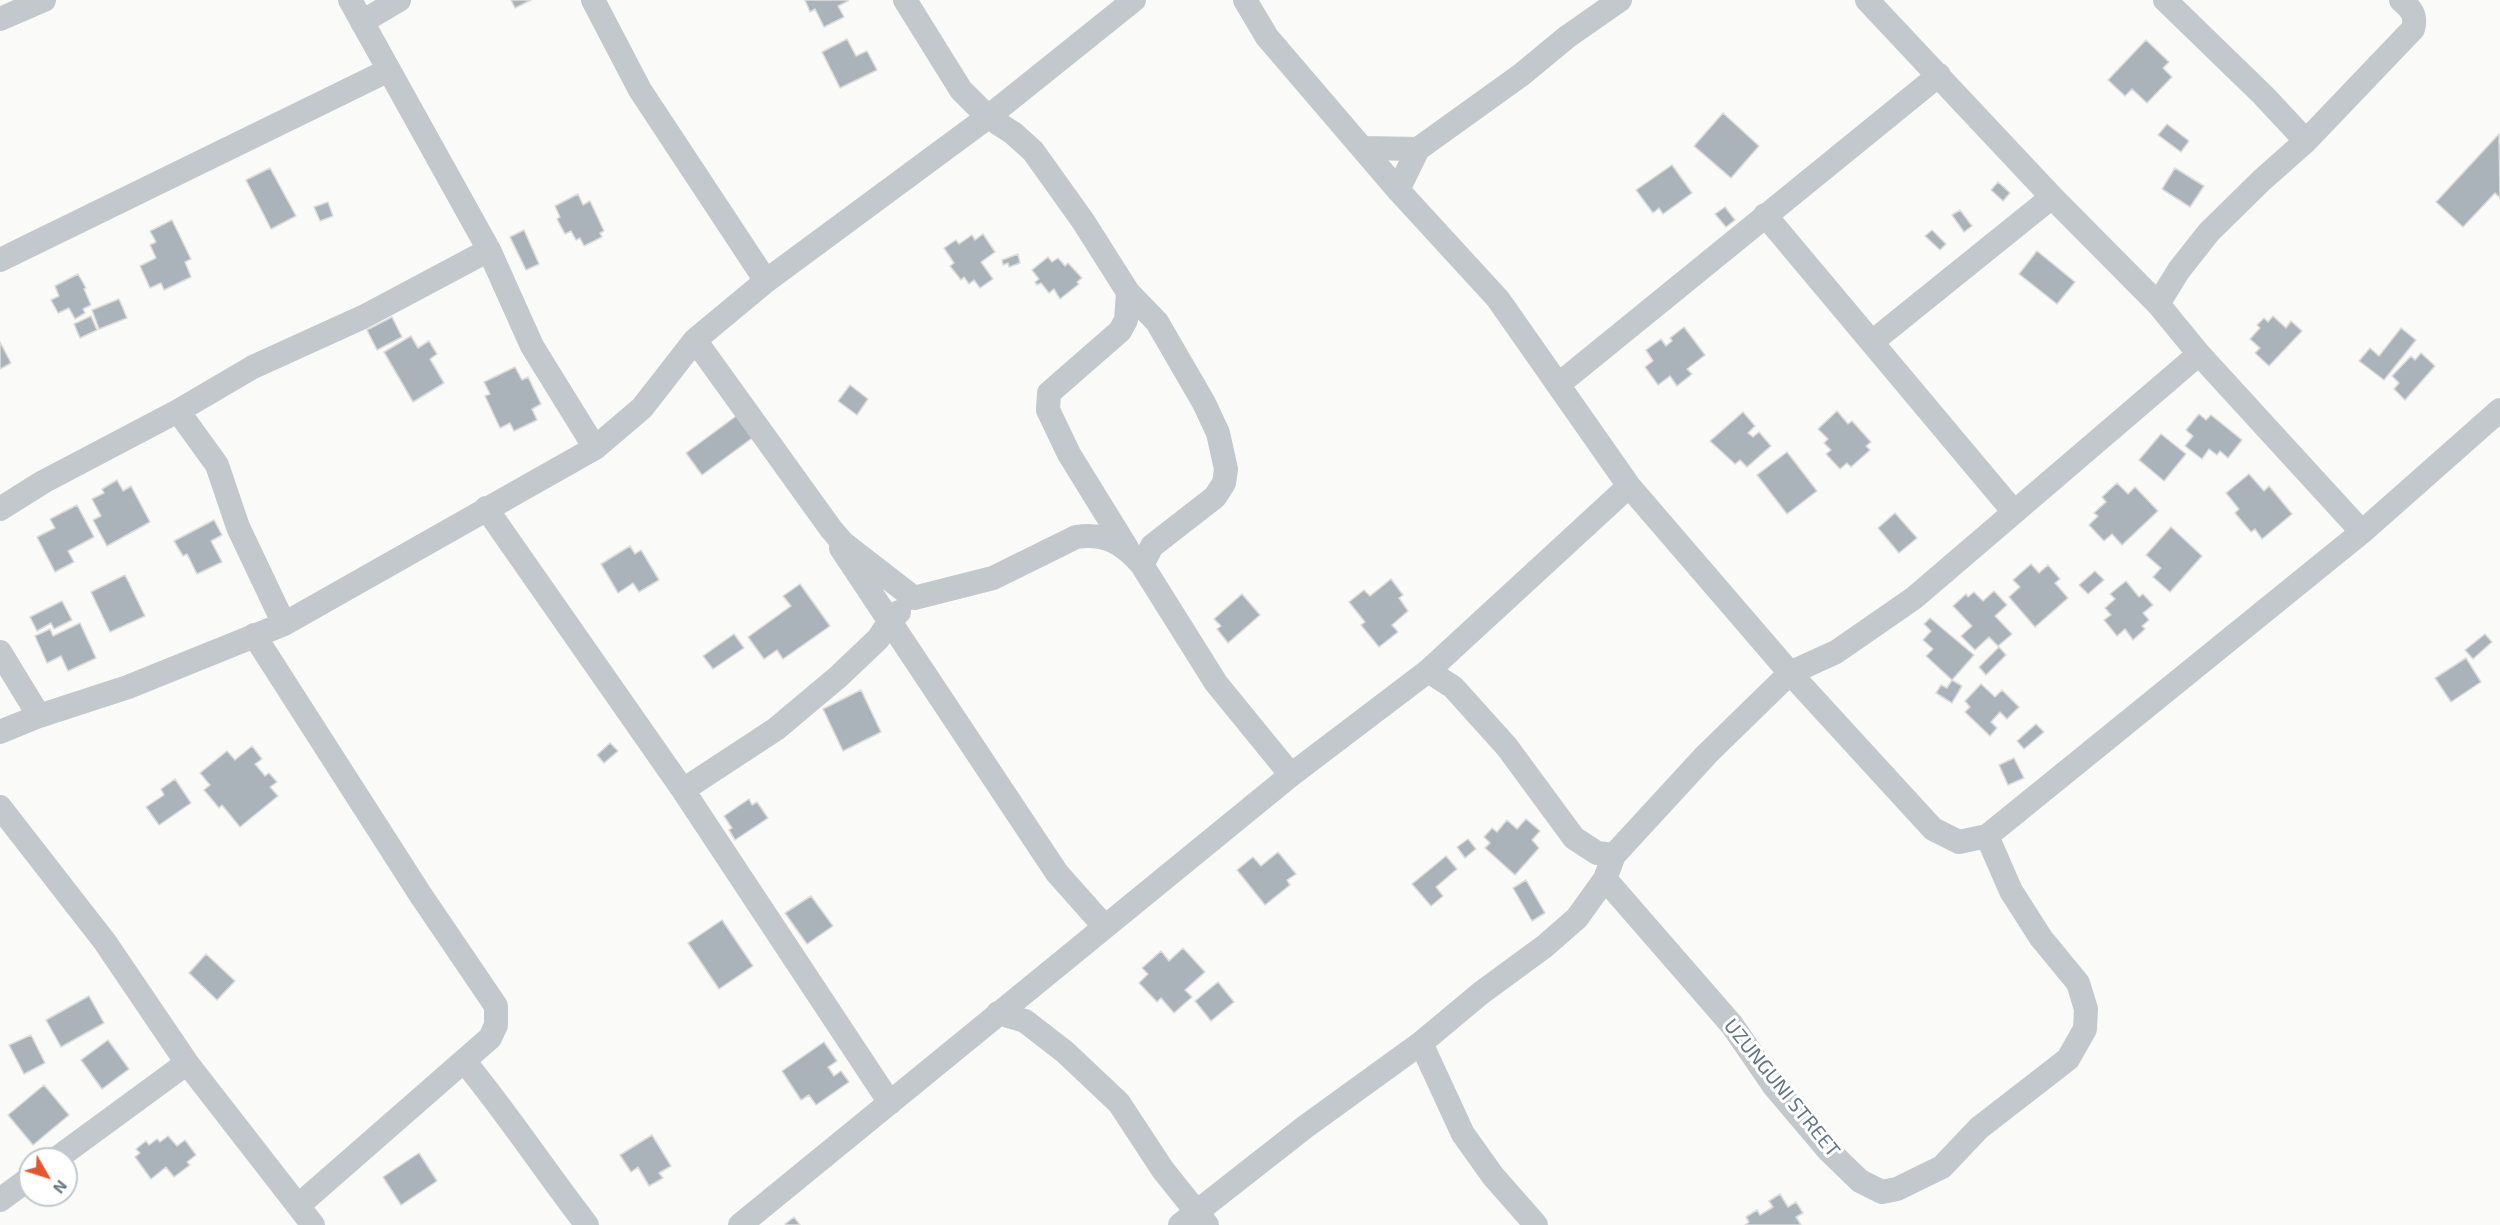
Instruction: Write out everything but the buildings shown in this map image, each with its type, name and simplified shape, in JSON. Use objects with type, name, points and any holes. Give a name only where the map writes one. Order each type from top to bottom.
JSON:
[{"type":"street","points":[[0,19],[44,0]]},
{"type":"street","points":[[350,0],[489,250],[532,346],[595,448]]},
{"type":"street","points":[[362,21],[399,0]]},
{"type":"street","points":[[593,0],[640,90],[766,280]]},
{"type":"street","points":[[905,0],[961,90],[988,117],[1013,133],[1033,151],[1083,221],[1128,292],[1157,322],[1199,394],[1218,433],[1226,469],[1224,483],[1215,498],[1152,546],[1134,556]]},
{"type":"street","points":[[0,732],[39,716],[128,687],[284,624],[595,448],[642,408],[695,340],[766,280],[988,117],[1134,0]]},
{"type":"street","points":[[1245,0],[1267,37],[1398,190],[1498,299],[1629,486],[1790,673],[1933,829],[1959,842],[1987,836],[2362,532],[2500,410]]},
{"type":"street","points":[[1398,190],[1418,149],[1620,0]]},
{"type":"street","points":[[1867,0],[2052,197],[2158,303],[2199,354],[2362,532]]},
{"type":"street","points":[[2165,0],[2263,95],[2306,141]]},
{"type":"street","points":[[2158,303],[2179,270],[2209,232],[2306,141],[2413,29],[2416,20],[2412,10],[2401,0]]},
{"type":"street","points":[[0,260],[389,70]]},
{"type":"street","points":[[1559,384],[1939,75]]},
{"type":"street","points":[[1362,148],[1418,149]]},
{"type":"street","points":[[1872,342],[2052,197]]},
{"type":"street","points":[[1765,215],[2014,512]]},
{"type":"street","points":[[0,510],[43,482],[178,411],[253,367],[363,317],[489,250]]},
{"type":"street","points":[[1128,292],[1126,320],[1120,332],[1049,393],[1048,410],[1069,454],[1216,683],[1291,775]]},
{"type":"street","points":[[695,340],[831,529],[843,543],[914,598]]},
{"type":"street","points":[[998,1013],[1025,1021],[1065,1052],[1119,1103],[1195,1221],[1305,1127],[1421,1042],[1481,993],[1545,946],[1577,918],[1605,879],[1614,855],[1707,754],[1790,673],[1836,652],[1914,598],[2199,354]]},
{"type":"street","points":[[178,411],[217,465],[238,527],[284,624]]},
{"type":"street","points":[[740,1225],[1291,775],[1428,671],[1629,486]]},
{"type":"street","points":[[486,508],[684,790],[891,1103]]},
{"type":"street","points":[[831,529],[852,566],[1057,873],[1105,927]]},
{"type":"street","points":[[684,790],[776,729],[838,677],[878,639],[890,621],[914,598],[993,578],[1076,537],[1090,534],[1105,537],[1134,556]]},
{"type":"street","points":[[254,635],[420,894],[496,1006],[496,1025],[490,1038],[299,1205]]},
{"type":"street","points":[[0,652],[39,716]]},
{"type":"street","points":[[1428,671],[1454,687],[1507,747],[1574,838],[1597,853],[1614,855]]},
{"type":"street","points":[[0,807],[105,942],[187,1063],[313,1225]]},
{"type":"street","name":"UZUNGUNI STREET","points":[[1605,879],[1732,1025],[1774,1086],[1829,1151],[1860,1181],[1882,1192],[1898,1189],[1942,1167],[1979,1128],[2068,1059],[2085,1029],[2086,1009],[2078,983],[2042,938],[2011,891],[1987,836]]},
{"type":"street","points":[[1421,1042],[1463,1134],[1493,1176],[1536,1225]]},
{"type":"street","points":[[464,1061],[495,1098],[544,1170],[587,1225]]},
{"type":"street","points":[[72,1147],[187,1063]]},
{"type":"street","points":[[0,1200],[18,1187]]}]
